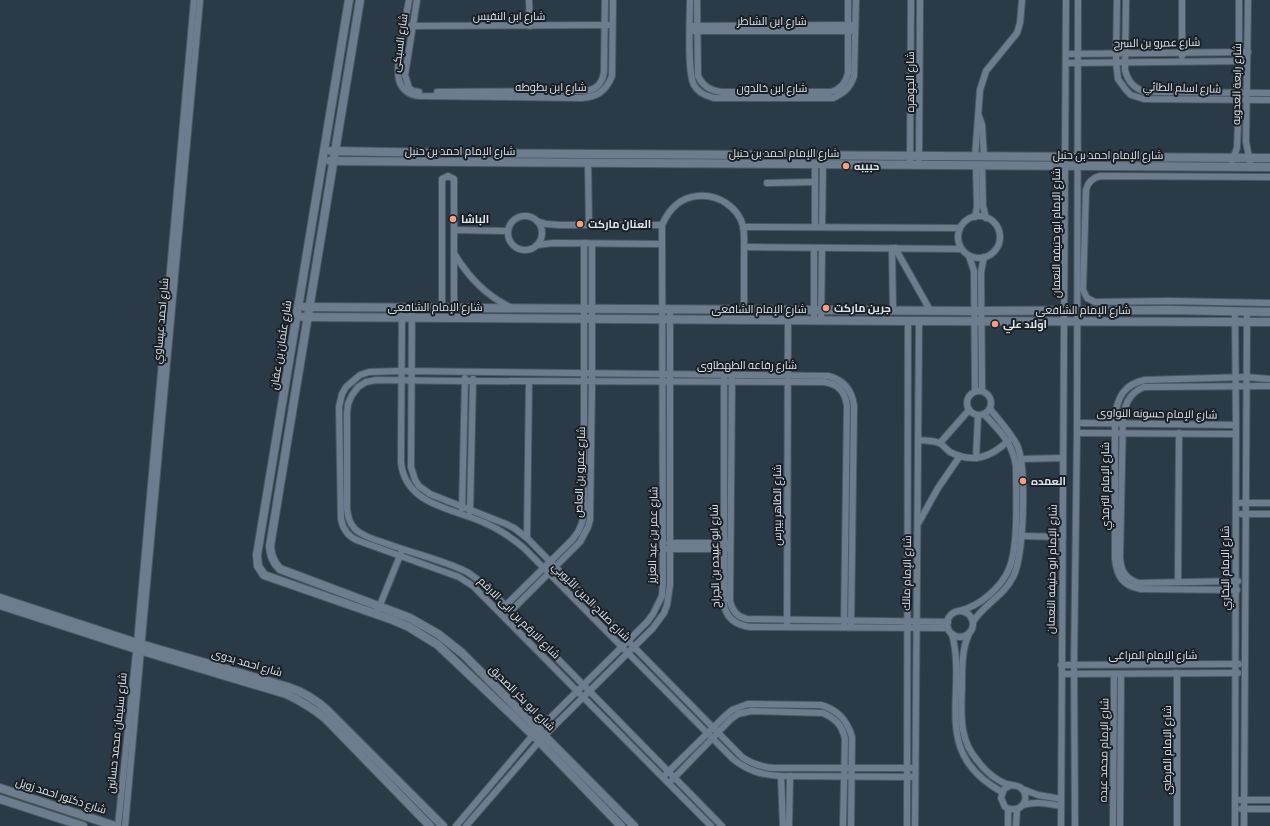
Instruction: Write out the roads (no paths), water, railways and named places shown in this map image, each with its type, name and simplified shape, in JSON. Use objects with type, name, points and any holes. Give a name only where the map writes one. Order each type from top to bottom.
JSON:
[{"type":"street","name":"شارع احمد عيساوي","points":[[186,126],[194,0]]},
{"type":"street","name":"شارع احمد عيساوي","points":[[139,647],[186,126],[200,0]]},
{"type":"street","name":"شارع عثمان بن عفان","points":[[349,0],[257,555],[258,566],[264,575],[378,611]]},
{"type":"street","name":"شارع عثمان بن عفان","points":[[360,0],[270,546],[274,563],[280,569],[378,611]]},
{"type":"street","name":"شارع السبكى","points":[[408,89],[400,84],[398,75],[409,0]]},
{"type":"street","name":"شارع السبكى","points":[[408,89],[405,75],[417,0]]},
{"type":"street","points":[[529,0],[530,26]]},
{"type":"street","name":"شارع ابن بطوطه","points":[[501,94],[588,91],[595,89],[603,79],[604,72],[605,0]]},
{"type":"street","name":"شارع ابن بطوطه","points":[[408,89],[418,92],[582,98],[598,95],[609,84],[612,76],[613,0]]},
{"type":"street","name":"شارع ابن خالدون","points":[[690,0],[691,79],[697,90],[702,94],[714,98],[796,95],[831,92],[841,87],[848,73],[848,0]]},
{"type":"street","name":"شارع ابن خالدون","points":[[697,0],[698,76],[703,85],[707,88],[722,92],[833,98],[841,95],[846,90],[851,84],[854,76],[856,0]]},
{"type":"street","name":"شارع الجوهره","points":[[910,161],[911,0]]},
{"type":"street","name":"شارع الجوهره","points":[[919,161],[920,0]]},
{"type":"street","points":[[986,218],[983,206],[979,161],[980,90],[982,80],[991,63],[1017,33],[1020,23],[1022,0]]},
{"type":"street","name":"شارع الإمام ابو حنيفه النعمان","points":[[1061,826],[1066,0]]},
{"type":"street","name":"شارع الإمام ابو حنيفه النعمان","points":[[1074,826],[1078,0]]},
{"type":"street","name":"شارع اسلم الطائي","points":[[1117,0],[1116,73],[1121,85],[1126,90],[1138,97],[1166,99],[1270,100]]},
{"type":"street","name":"شارع اسلم الطائي","points":[[1126,0],[1125,62],[1127,78],[1138,89],[1145,92],[1270,93]]},
{"type":"street","points":[[1182,0],[1182,62]]},
{"type":"street","name":"شارع رابعة العدويه","points":[[1233,167],[1231,162],[1237,148],[1239,100],[1239,0]]},
{"type":"street","name":"شارع رابعة العدويه","points":[[1248,0],[1246,146],[1250,163],[1248,167]]},
{"type":"street","name":"شارع ابن النفيس","points":[[404,26],[613,25]]},
{"type":"street","name":"شارع ابن الشاطر","points":[[690,28],[855,28]]},
{"type":"street","name":"شارع عمرو بن السرح","points":[[1066,54],[1248,52]]},
{"type":"street","name":"شارع عمرو بن السرح","points":[[1066,63],[1248,61]]},
{"type":"street","points":[[975,217],[982,125],[979,114]]},
{"type":"street","name":"شارع الإمام احمد بن حنبل","points":[[324,151],[442,158]]},
{"type":"street","name":"شارع الإمام احمد بن حنبل","points":[[323,161],[454,157],[663,154],[786,155],[910,161]]},
{"type":"street","points":[[663,154],[663,163]]},
{"type":"street","points":[[786,155],[786,164]]},
{"type":"street","name":"شارع الإمام احمد بن حنبل","points":[[454,157],[588,163],[786,164],[979,161],[1066,157],[1270,158]]},
{"type":"street","name":"شارع الإمام احمد بن حنبل","points":[[979,161],[1066,166],[1270,168]]},
{"type":"street","points":[[588,163],[589,225]]},
{"type":"street","points":[[815,227],[815,182],[819,164]]},
{"type":"street","points":[[819,164],[822,227]]},
{"type":"street","points":[[442,307],[442,178],[448,176],[454,179],[454,307]]},
{"type":"street","points":[[1270,177],[1100,176],[1090,181],[1086,190],[1083,290],[1084,294],[1095,302],[1169,301],[1270,303]]},
{"type":"street","points":[[767,183],[815,182]]},
{"type":"street","points":[[661,244],[553,243],[537,245],[528,250],[518,249],[510,242],[508,231],[512,223],[519,218],[528,217],[552,225],[662,225],[672,208],[684,200],[698,196],[717,198],[726,203],[733,210],[743,227],[744,309]]},
{"type":"street","points":[[975,217],[986,218],[996,226],[1000,238],[998,245],[990,255],[984,258],[969,256],[961,249],[958,236],[960,228],[969,219],[975,217]]},
{"type":"street","points":[[537,221],[542,233],[541,240],[537,245]]},
{"type":"street","name":"شارع عمر بن عبد العزيز","points":[[456,826],[535,732],[629,641],[653,614],[662,596],[667,546],[671,375],[661,244],[662,225]]},
{"type":"street","points":[[743,227],[960,228]]},
{"type":"street","points":[[454,230],[508,231]]},
{"type":"street","points":[[584,243],[588,319]]},
{"type":"street","points":[[588,308],[592,244]]},
{"type":"street","points":[[744,247],[961,249]]},
{"type":"street","points":[[814,248],[818,321]]},
{"type":"street","points":[[818,310],[822,248]]},
{"type":"street","points":[[893,310],[894,248]]},
{"type":"street","points":[[894,248],[930,310]]},
{"type":"street","points":[[454,253],[478,286],[511,308]]},
{"type":"street","points":[[969,256],[974,271],[979,311]]},
{"type":"street","points":[[978,391],[979,311],[981,272],[984,258]]},
{"type":"street","points":[[1157,301],[1159,304],[1157,310]]},
{"type":"street","points":[[1169,301],[1168,306],[1170,310]]},
{"type":"street","name":"شارع الإمام الشافعى","points":[[298,307],[979,311],[1170,310],[1270,312]]},
{"type":"street","name":"شارع صلاح الدين الأيوبي","points":[[402,307],[401,462],[404,476],[411,488],[422,498],[498,529],[511,537],[524,548],[548,574],[628,652],[733,759],[748,770],[766,775],[781,776],[915,777]]},
{"type":"street","name":"شارع صلاح الدين الأيوبي","points":[[412,307],[411,467],[415,480],[424,491],[506,524],[527,538],[742,757],[754,764],[774,768],[915,768]]},
{"type":"street","name":"شارع الإمام البخاري","points":[[1235,311],[1235,826]]},
{"type":"street","name":"شارع الإمام البخاري","points":[[1244,826],[1247,311]]},
{"type":"street","name":"شارع الإمام الشافعى","points":[[296,317],[788,321],[1270,322]]},
{"type":"street","name":"شارع عمرو بن العاص","points":[[499,612],[578,532],[583,518],[584,374],[588,319]]},
{"type":"street","name":"شارع عمرو بن العاص","points":[[505,617],[580,542],[590,520],[592,374],[588,319]]},
{"type":"street","name":"شارع عمر بن عبد العزيز","points":[[466,826],[542,739],[658,621],[668,605],[670,585],[667,546],[663,382],[667,320]]},
{"type":"street","name":"شارع الظاهر بيبرس","points":[[787,627],[788,321]]},
{"type":"street","name":"شارع الإمام مالك","points":[[907,826],[908,321]]},
{"type":"street","name":"شارع الإمام مالك","points":[[915,826],[919,321]]},
{"type":"street","points":[[1236,333],[1241,330],[1247,333]]},
{"type":"street","name":"شارع رفاعه الطهطاوى","points":[[401,371],[671,375],[787,379],[832,383],[844,393],[847,406],[844,628]]},
{"type":"street","name":"شارع الارقم بن ابى الارقم","points":[[401,371],[369,372],[360,375],[346,387],[342,394],[339,407],[340,519],[344,529],[353,538],[467,581],[505,617],[711,826]]},
{"type":"street","points":[[462,514],[465,372]]},
{"type":"street","points":[[470,517],[473,373]]},
{"type":"street","name":"شارع رفاعه الطهطاوى","points":[[787,379],[828,376],[836,378],[844,383],[850,390],[853,398],[852,628]]},
{"type":"street","name":"شارع الإمام الترمذي","points":[[1245,589],[1132,588],[1125,584],[1118,573],[1115,559],[1115,423],[1117,406],[1119,399],[1130,385],[1145,380],[1236,377],[1270,379]]},
{"type":"street","name":"شارع رفاعه الطهطاوى","points":[[401,380],[671,382],[724,378]]},
{"type":"street","name":"شارع ابو عبيده بن الجراح","points":[[724,378],[725,611],[737,624],[743,626],[852,628],[907,624]]},
{"type":"street","name":"شارع ابو عبيده بن الجراح","points":[[732,378],[730,601],[731,607],[735,614],[741,618],[747,619],[852,620],[948,625]]},
{"type":"street","name":"شارع الارقم بن ابى الارقم","points":[[401,380],[376,380],[366,382],[358,387],[348,404],[347,509],[351,524],[361,533],[402,550],[458,568],[468,573],[487,587],[722,826]]},
{"type":"street","points":[[527,538],[529,381]]},
{"type":"street","name":"شارع الإمام الترمذي","points":[[1245,582],[1139,583],[1132,581],[1122,572],[1120,558],[1122,423],[1126,403],[1134,393],[1144,388],[1270,386]]},
{"type":"street","points":[[976,458],[981,415],[990,409],[991,403],[989,397],[978,391]]},
{"type":"street","points":[[978,391],[970,395],[967,401],[969,410],[973,414],[981,415],[1008,441],[1012,450],[1016,466],[1015,535],[1011,563],[1001,582],[991,594],[973,607],[950,616],[948,625],[952,634],[956,655],[955,725],[959,742],[965,757],[975,771],[988,783],[1002,792]]},
{"type":"street","points":[[990,409],[1013,439],[1021,459],[1023,472],[1022,536],[1020,558],[1014,576],[1006,588],[984,608],[973,622],[965,644],[963,655],[961,711],[962,729],[972,753],[982,767],[996,778],[1061,803]]},
{"type":"street","points":[[940,443],[969,410]]},
{"type":"street","name":"شارع الإمام حسونه النواوى","points":[[1077,423],[1236,425]]},
{"type":"street","points":[[339,430],[347,430]]},
{"type":"street","name":"شارع الإمام حسونه النواوى","points":[[1077,433],[1236,434]]},
{"type":"street","points":[[1171,589],[1178,582],[1179,433]]},
{"type":"street","points":[[919,440],[940,443],[949,451],[960,456],[976,458],[998,450],[1008,441]]},
{"type":"street","points":[[918,524],[938,488],[960,456]]},
{"type":"street","points":[[1021,459],[1063,458]]},
{"type":"street","points":[[845,495],[853,495]]},
{"type":"street","points":[[1236,503],[1270,503]]},
{"type":"street","points":[[1236,514],[1270,514]]},
{"type":"street","points":[[1022,536],[1063,537]]},
{"type":"street","points":[[667,546],[731,546]]},
{"type":"street","points":[[378,611],[402,550]]},
{"type":"street","points":[[1178,582],[1184,589]]},
{"type":"street","name":"شارع احمد بدوى","points":[[0,598],[139,647],[288,686],[310,697],[327,710],[443,826]]},
{"type":"street","name":"شارع احمد بدوى","points":[[0,605],[286,694],[307,705],[326,719],[430,826]]},
{"type":"street","name":"شارع ابو بكر الصديق","points":[[378,611],[410,618],[438,634],[462,653],[535,732],[634,826]]},
{"type":"street","points":[[960,611],[968,614],[973,622]]},
{"type":"street","points":[[952,634],[961,637],[969,633]]},
{"type":"street","name":"شارع سليمان محمد حسانين","points":[[116,826],[139,647]]},
{"type":"street","name":"شارع سليمان محمد حسانين","points":[[125,826],[139,647]]},
{"type":"street","name":"شارع الإمام المراغى","points":[[1062,665],[1244,664]]},
{"type":"street","name":"شارع الإمام القرطبى","points":[[1177,673],[1177,826]]},
{"type":"street","name":"شارع الإمام المراغى","points":[[1062,674],[1244,673]]},
{"type":"street","name":"شارع الإمام محمد عبده","points":[[1113,826],[1114,674]]},
{"type":"street","name":"شارع الإمام محمد عبده","points":[[1120,826],[1122,674]]},
{"type":"street","points":[[663,777],[732,710],[748,704],[821,705],[830,708],[845,719],[850,727],[852,737],[851,826]]},
{"type":"street","points":[[669,783],[731,719],[738,714],[745,712],[823,713],[833,717],[839,723],[843,730],[845,739],[843,826]]},
{"type":"street","name":"شارع ابو بكر الصديق","points":[[542,739],[622,826]]},
{"type":"street","points":[[781,776],[783,826]]},
{"type":"street","points":[[789,826],[790,776]]},
{"type":"street","points":[[1114,777],[1121,777]]},
{"type":"street","points":[[1008,826],[1008,809],[1002,802],[1002,792],[1011,785]]},
{"type":"street","name":"شارع دكتور احمد زويل","points":[[0,788],[116,826]]},
{"type":"street","points":[[1022,789],[1025,799],[1023,805]]},
{"type":"street","name":"شارع دكتور احمد زويل","points":[[0,799],[83,826]]},
{"type":"street","points":[[1235,800],[1270,800]]},
{"type":"street","points":[[1008,809],[1017,809],[1030,803],[1061,803]]},
{"type":"street","points":[[1016,826],[1017,809]]},
{"type":"street","points":[[1235,809],[1270,809]]},
{"type":"place","name":"حبيبه","points":[[846,166]]},
{"type":"place","name":"الباشا","points":[[453,219]]},
{"type":"place","name":"العنان ماركت","points":[[580,224]]},
{"type":"place","name":"جرين ماركت","points":[[826,308]]},
{"type":"place","name":"اولاد علي","points":[[995,324]]},
{"type":"place","name":"العمده","points":[[1023,481]]}]
